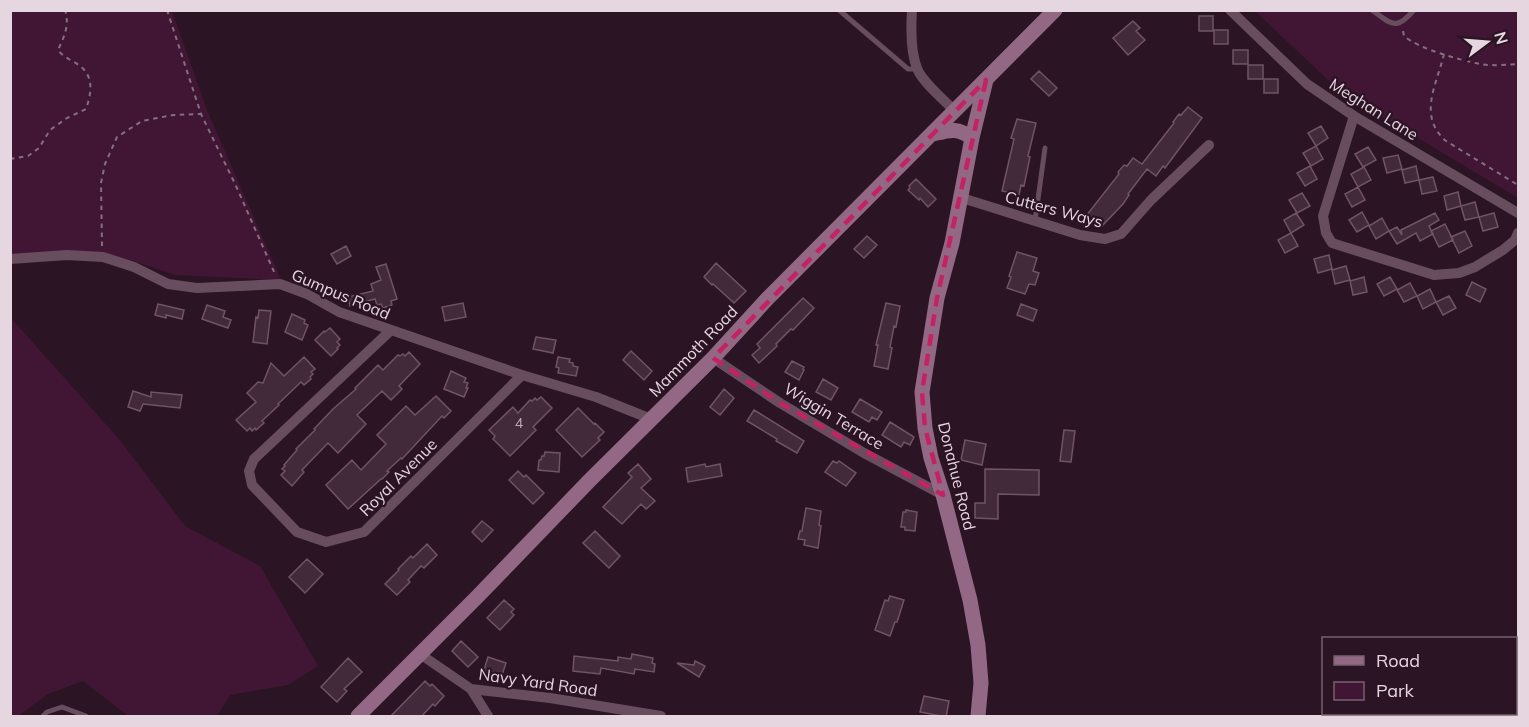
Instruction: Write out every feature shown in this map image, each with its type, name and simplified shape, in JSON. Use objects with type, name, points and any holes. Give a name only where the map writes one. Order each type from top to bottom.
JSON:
[{"type":"main road","name":"Mammoth Road","points":[[358,717],[1054,10]]},
{"type":"main road","name":"Donahue Road","points":[[978,717],[981,683],[978,645],[970,600],[931,458],[925,428],[922,392],[937,298],[952,243],[972,138],[986,80]]},
{"type":"main road","points":[[933,134],[960,130],[972,138]]},
{"type":"street","points":[[912,10],[912,41],[917,69],[929,85],[955,111]]},
{"type":"street","name":"Meghan Lane","points":[[1230,10],[1307,84],[1354,116],[1518,213]]},
{"type":"street","points":[[1354,116],[1323,216],[1326,233],[1332,243],[1434,275],[1460,273],[1474,267],[1503,250],[1515,240],[1518,233]]},
{"type":"street","name":"Cutters Ways","points":[[962,198],[1080,236],[1105,239],[1121,234],[1151,200],[1209,145]]},
{"type":"street","name":"Gumpus Road","points":[[10,259],[67,255],[103,257],[134,267],[168,284],[197,288],[280,284],[307,294],[339,312],[390,331],[596,397],[651,419]]},
{"type":"street","name":"Royal Avenue","points":[[390,331],[254,459],[249,471],[252,485],[297,532],[326,542],[364,532],[522,375]]},
{"type":"street","name":"Wiggin Terrace","points":[[713,358],[789,409],[864,453],[943,495]]},
{"type":"street","name":"Navy Yard Road","points":[[420,654],[471,689],[550,698],[661,717]]},
{"type":"street","points":[[471,689],[488,717]]},
{"type":"lane","points":[[839,10],[908,69],[917,69]]},
{"type":"lane","points":[[1372,10],[1394,24],[1402,22],[1414,10]]},
{"type":"lane","points":[[1035,221],[1045,148]]},
{"type":"lane","points":[[43,717],[47,712],[62,707],[86,717]]},
{"type":"path","points":[[10,159],[28,156],[39,148],[50,130],[86,109],[91,83],[85,70],[58,50],[66,31],[65,10]]},
{"type":"path","points":[[167,10],[201,114],[278,279]]},
{"type":"path","points":[[1402,22],[1404,36],[1411,42],[1444,54],[1481,64],[1518,64]]},
{"type":"path","points":[[1444,54],[1431,95],[1430,112],[1438,134],[1518,184]]},
{"type":"path","points":[[103,257],[101,183],[105,164],[117,137],[142,121],[173,115],[201,114]]},
{"type":"highlighted area","points":[[986,80],[937,298],[922,392],[925,428],[943,495],[780,403],[713,358]]},
{"type":"green space","points":[[11,11],[172,11],[207,110],[281,280],[175,275],[134,261],[104,255],[11,255]]},
{"type":"green space","points":[[1255,11],[1518,11],[1518,198],[1341,92]]},
{"type":"green space","points":[[11,318],[119,439],[185,526],[260,566],[318,666],[288,685],[230,695],[217,716],[128,716],[83,681],[48,694],[18,716],[11,716]]},
{"type":"building","points":[[1199,16],[1213,16],[1213,31],[1199,31]]},
{"type":"building","points":[[1133,21],[1140,28],[1136,31],[1145,40],[1128,55],[1113,38]]},
{"type":"building","points":[[1214,30],[1228,30],[1228,44],[1214,44]]},
{"type":"building","points":[[1233,50],[1248,50],[1248,64],[1233,64]]},
{"type":"building","points":[[1248,65],[1263,65],[1263,79],[1248,79]]},
{"type":"building","points":[[1039,71],[1057,88],[1049,96],[1031,79]]},
{"type":"building","points":[[1264,79],[1278,79],[1278,93],[1264,93]]},
{"type":"building","points":[[1188,107],[1202,118],[1165,168],[1163,166],[1156,176],[1147,169],[1123,204],[1101,227],[1086,216],[1124,165],[1127,166],[1133,158],[1142,164],[1179,114],[1181,115]]},
{"type":"building","points":[[1017,119],[1036,123],[1024,186],[1021,185],[1019,195],[1002,191],[1014,139],[1011,138]]},
{"type":"building","points":[[1321,126],[1328,138],[1316,146],[1308,133]]},
{"type":"building","points":[[1316,146],[1323,159],[1311,166],[1303,153]]},
{"type":"building","points":[[1368,147],[1376,160],[1363,167],[1355,154]]},
{"type":"building","points":[[1398,155],[1402,169],[1387,173],[1383,158]]},
{"type":"building","points":[[1310,166],[1317,179],[1305,186],[1297,173]]},
{"type":"building","points":[[1416,166],[1419,180],[1405,183],[1402,170]]},
{"type":"building","points":[[1364,167],[1371,180],[1358,187],[1351,174]]},
{"type":"building","points":[[1433,177],[1437,191],[1422,194],[1419,180]]},
{"type":"building","points":[[916,179],[936,199],[928,207],[908,190]]},
{"type":"building","points":[[1358,187],[1365,200],[1352,207],[1345,194]]},
{"type":"building","points":[[1458,192],[1461,206],[1447,210],[1444,196]]},
{"type":"building","points":[[1302,193],[1310,206],[1297,213],[1289,200]]},
{"type":"building","points":[[1475,202],[1479,217],[1465,220],[1461,206]]},
{"type":"building","points":[[1362,212],[1369,225],[1357,232],[1349,220]]},
{"type":"building","points":[[1296,213],[1304,225],[1291,233],[1284,220]]},
{"type":"building","points":[[1435,213],[1439,220],[1429,226],[1433,234],[1420,241],[1416,233],[1397,244],[1389,231],[1397,227],[1402,235],[1401,230]]},
{"type":"building","points":[[1494,213],[1498,227],[1483,231],[1479,217]]},
{"type":"building","points":[[1382,218],[1389,231],[1376,239],[1369,226]]},
{"type":"building","points":[[1445,224],[1453,240],[1439,247],[1431,231]]},
{"type":"building","points":[[1465,231],[1472,246],[1459,253],[1451,237]]},
{"type":"building","points":[[1291,233],[1298,246],[1285,253],[1278,240]]},
{"type":"building","points":[[867,236],[877,245],[864,258],[854,249]]},
{"type":"building","points":[[346,246],[351,256],[337,264],[331,254]]},
{"type":"building","points":[[1017,252],[1037,258],[1033,271],[1039,273],[1035,285],[1029,284],[1025,294],[1007,288]]},
{"type":"building","points":[[1329,255],[1332,269],[1318,273],[1314,259]]},
{"type":"building","points":[[716,263],[746,291],[734,303],[704,277]]},
{"type":"building","points":[[386,264],[397,299],[391,301],[392,305],[383,308],[381,304],[377,305],[375,299],[350,306],[348,297],[373,291],[371,284],[381,280],[376,267]]},
{"type":"building","points":[[1346,266],[1350,280],[1335,284],[1332,270]]},
{"type":"building","points":[[1364,277],[1367,292],[1353,295],[1350,281]]},
{"type":"building","points":[[1390,277],[1397,289],[1384,296],[1377,284]]},
{"type":"building","points":[[1472,282],[1486,289],[1480,302],[1466,295]]},
{"type":"building","points":[[1410,283],[1417,296],[1404,302],[1397,290]]},
{"type":"building","points":[[1430,289],[1436,302],[1423,309],[1417,296]]},
{"type":"building","points":[[1449,296],[1456,308],[1443,315],[1436,302]]},
{"type":"building","points":[[803,298],[814,308],[759,363],[752,355],[760,348],[757,344]]},
{"type":"building","points":[[463,303],[466,317],[445,321],[442,307]]},
{"type":"building","points":[[886,303],[900,306],[890,347],[892,348],[888,369],[874,366],[878,345],[876,345]]},
{"type":"building","points":[[158,304],[184,310],[182,319],[155,315]]},
{"type":"building","points":[[1021,304],[1037,310],[1033,321],[1017,315]]},
{"type":"building","points":[[207,305],[225,311],[223,317],[231,320],[228,328],[202,319]]},
{"type":"building","points":[[259,310],[271,311],[267,344],[253,342]]},
{"type":"building","points":[[292,314],[305,320],[304,323],[308,325],[302,340],[285,332]]},
{"type":"building","points":[[330,328],[340,339],[337,342],[340,345],[338,349],[331,356],[315,340]]},
{"type":"building","points":[[536,337],[556,340],[553,353],[533,349]]},
{"type":"building","points":[[631,351],[652,371],[644,380],[623,360]]},
{"type":"building","points":[[409,352],[420,364],[399,386],[402,389],[391,400],[382,391],[357,415],[366,424],[338,453],[328,443],[302,470],[304,472],[292,486],[281,475],[285,471],[282,469],[284,465],[296,449],[378,365],[383,370],[398,355],[405,356]]},
{"type":"building","points":[[304,357],[315,369],[311,372],[313,374],[311,379],[304,385],[301,382],[256,430],[255,428],[252,431],[250,428],[247,431],[236,420],[256,402],[247,393],[258,382],[263,383],[271,363],[284,376]]},
{"type":"building","points":[[558,357],[570,359],[569,362],[573,363],[573,366],[578,367],[576,376],[558,373],[559,368],[556,367]]},
{"type":"building","points":[[792,361],[804,367],[799,380],[785,372]]},
{"type":"building","points":[[451,371],[466,378],[464,382],[468,383],[466,388],[468,388],[464,397],[444,389]]},
{"type":"building","points":[[823,379],[838,388],[831,400],[816,392]]},
{"type":"building","points":[[724,389],[734,398],[720,415],[710,407]]},
{"type":"building","points":[[133,391],[151,397],[151,392],[182,395],[180,408],[143,404],[140,411],[128,407]]},
{"type":"building","points":[[436,396],[451,411],[444,418],[442,416],[402,459],[387,471],[389,472],[382,479],[348,509],[326,485],[352,460],[361,470],[386,444],[377,435],[406,406],[415,415]]},
{"type":"building","points":[[541,397],[552,408],[533,427],[536,430],[510,456],[493,439],[495,436],[489,430],[513,407],[518,413],[530,400],[535,398],[537,400]]},
{"type":"building","points":[[860,399],[882,412],[877,420],[872,417],[869,422],[852,412]]},
{"type":"building","points":[[578,408],[604,432],[598,438],[600,440],[582,457],[556,430]]},
{"type":"building","points":[[754,410],[804,441],[797,453],[747,421]]},
{"type":"building","points":[[890,422],[914,437],[910,445],[904,442],[901,447],[882,435]]},
{"type":"building","points":[[1064,430],[1075,431],[1071,462],[1060,461]]},
{"type":"building","points":[[965,440],[986,444],[982,465],[961,460]]},
{"type":"building","points":[[545,452],[560,453],[559,472],[538,470],[539,460]]},
{"type":"building","points":[[833,461],[837,463],[839,461],[856,473],[846,486],[825,472]]},
{"type":"building","points":[[638,464],[651,479],[641,488],[655,501],[646,509],[641,504],[622,524],[603,507],[632,477],[628,473]]},
{"type":"building","points":[[705,464],[706,467],[720,464],[722,476],[688,482],[686,468]]},
{"type":"building","points":[[985,469],[1039,470],[1039,495],[998,494],[998,519],[975,518],[975,503],[985,503]]},
{"type":"building","points":[[518,471],[524,477],[526,475],[544,493],[533,504],[509,480]]},
{"type":"building","points":[[806,508],[821,511],[818,548],[804,545],[805,540],[798,539],[802,531]]},
{"type":"building","points":[[906,510],[917,512],[915,531],[901,527],[903,512]]},
{"type":"building","points":[[482,521],[493,530],[482,542],[472,532]]},
{"type":"building","points":[[595,531],[620,556],[609,568],[583,543]]},
{"type":"building","points":[[427,544],[437,555],[424,568],[421,566],[397,595],[385,584],[411,556],[413,558]]},
{"type":"building","points":[[307,559],[323,574],[305,593],[289,577]]},
{"type":"building","points":[[890,596],[904,600],[890,636],[875,630],[885,600],[888,601]]},
{"type":"building","points":[[504,600],[514,609],[511,612],[514,615],[500,630],[487,618]]},
{"type":"building","points":[[461,641],[478,657],[468,667],[452,651]]},
{"type":"building","points":[[632,654],[653,658],[654,672],[635,669],[634,674],[601,668],[600,674],[573,671],[574,656],[618,661],[618,657],[631,659]]},
{"type":"building","points":[[488,657],[506,663],[502,675],[484,670]]},
{"type":"building","points":[[348,658],[362,672],[344,689],[347,691],[337,702],[321,687]]},
{"type":"building","points":[[695,661],[705,666],[699,677],[677,663],[694,665]]},
{"type":"building","points":[[425,681],[430,686],[432,684],[444,696],[435,706],[433,704],[421,717],[390,717]]},
{"type":"building","points":[[924,696],[949,701],[946,717],[920,712]]}]
